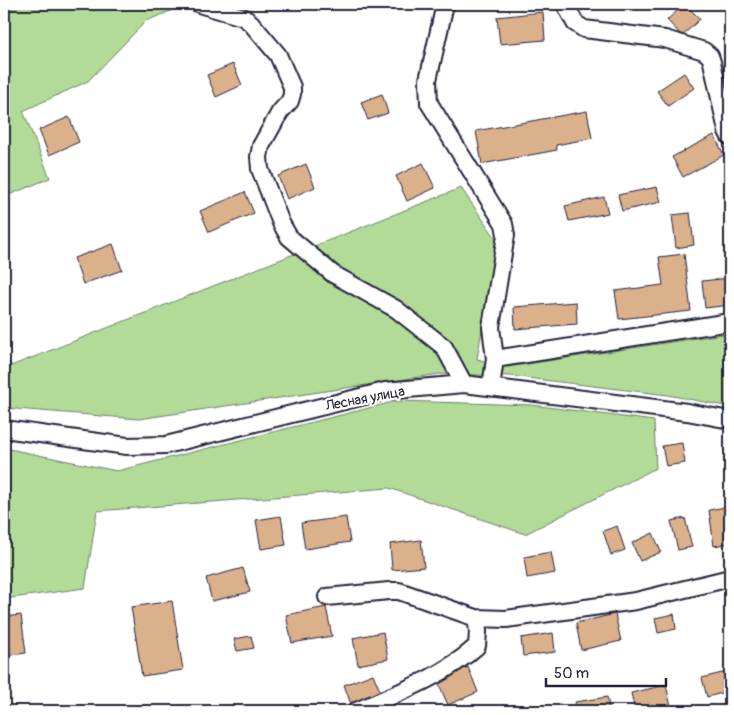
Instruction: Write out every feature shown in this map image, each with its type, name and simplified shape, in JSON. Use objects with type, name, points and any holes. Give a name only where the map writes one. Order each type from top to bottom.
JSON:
[{"type":"street","points":[[199,4],[243,17],[252,22],[278,54],[292,87],[290,101],[280,112],[261,146],[259,157],[260,169],[281,223],[289,237],[333,274],[396,309],[444,347],[464,384]]},
{"type":"street","points":[[445,4],[428,80],[429,103],[504,224],[506,235],[491,327],[495,359],[491,387]]},
{"type":"street","points":[[565,4],[576,23],[584,29],[664,39],[704,51],[710,56],[712,62],[727,131],[730,137]]},
{"type":"street","points":[[495,359],[730,322]]},
{"type":"street","name":"Лесная улица","points":[[4,429],[128,446],[166,445],[385,391],[464,384],[687,412],[730,420]]},
{"type":"street","points":[[327,597],[388,591],[399,592],[476,618],[506,619],[636,602],[730,578]]},
{"type":"street","points":[[356,711],[424,682],[468,654],[478,646],[476,618]]},
{"type":"green space","points":[[4,4],[188,4],[146,21],[88,81],[23,111],[50,178],[4,197]]},
{"type":"green space","points":[[461,188],[497,240],[477,359],[508,367],[730,333],[730,407],[668,395],[510,376],[439,374],[139,419],[4,408],[4,352],[11,366]]},
{"type":"green space","points":[[397,401],[532,405],[654,421],[656,468],[525,534],[389,488],[97,511],[85,588],[4,599],[4,448],[117,471]]},
{"type":"building","points":[[685,4],[700,19],[682,36],[667,20]]},
{"type":"building","points":[[543,12],[545,40],[500,44],[497,17]]},
{"type":"building","points":[[233,64],[242,85],[216,97],[207,75]]},
{"type":"building","points":[[684,73],[694,88],[668,106],[657,91]]},
{"type":"building","points":[[382,94],[388,113],[368,120],[361,102]]},
{"type":"building","points":[[587,111],[592,138],[556,145],[557,150],[482,164],[476,131]]},
{"type":"building","points":[[69,117],[79,142],[49,155],[39,130]]},
{"type":"building","points":[[714,135],[724,155],[683,177],[672,157]]},
{"type":"building","points":[[423,163],[435,188],[407,201],[396,176]]},
{"type":"building","points":[[306,164],[315,187],[287,199],[278,176]]},
{"type":"building","points":[[657,187],[661,202],[622,211],[618,195]]},
{"type":"building","points":[[245,192],[254,213],[209,232],[200,211]]},
{"type":"building","points":[[604,197],[608,213],[569,221],[565,206]]},
{"type":"building","points":[[690,213],[694,245],[676,248],[672,215]]},
{"type":"building","points":[[113,244],[122,270],[83,284],[74,258]]},
{"type":"building","points":[[684,254],[691,311],[619,319],[615,291],[663,285],[659,257]]},
{"type":"building","points":[[730,278],[730,305],[705,308],[702,281]]},
{"type":"building","points":[[576,302],[577,324],[515,329],[514,307]]},
{"type":"building","points":[[682,443],[685,463],[666,466],[662,446]]},
{"type":"building","points":[[725,507],[730,543],[714,546],[709,510]]},
{"type":"building","points":[[281,516],[286,545],[261,549],[256,520]]},
{"type":"building","points":[[346,517],[350,542],[305,549],[301,523]]},
{"type":"building","points":[[685,518],[692,547],[678,550],[671,521]]},
{"type":"building","points":[[617,526],[625,550],[611,555],[603,531]]},
{"type":"building","points":[[653,533],[661,552],[640,561],[632,543]]},
{"type":"building","points":[[421,540],[424,567],[392,570],[390,544]]},
{"type":"building","points":[[551,552],[555,573],[527,578],[524,557]]},
{"type":"building","points":[[243,568],[250,592],[212,601],[206,578]]},
{"type":"building","points":[[172,601],[183,670],[142,676],[131,607]]},
{"type":"building","points":[[326,607],[332,636],[292,643],[286,615]]},
{"type":"building","points":[[615,614],[621,641],[581,650],[576,623]]},
{"type":"building","points":[[674,614],[676,629],[658,633],[655,618]]},
{"type":"building","points":[[21,615],[26,653],[4,656],[4,617]]},
{"type":"building","points":[[383,632],[388,659],[358,665],[353,638]]},
{"type":"building","points":[[553,633],[555,652],[523,656],[521,638]]},
{"type":"building","points":[[251,636],[254,648],[237,651],[234,639]]},
{"type":"building","points":[[468,667],[478,692],[448,705],[437,680]]},
{"type":"building","points":[[730,671],[730,691],[707,697],[702,678]]},
{"type":"building","points":[[373,674],[381,693],[351,704],[344,685]]},
{"type":"building","points":[[666,685],[671,707],[652,711],[635,711],[631,693]]},
{"type":"building","points":[[607,697],[610,711],[577,711],[575,702]]}]
